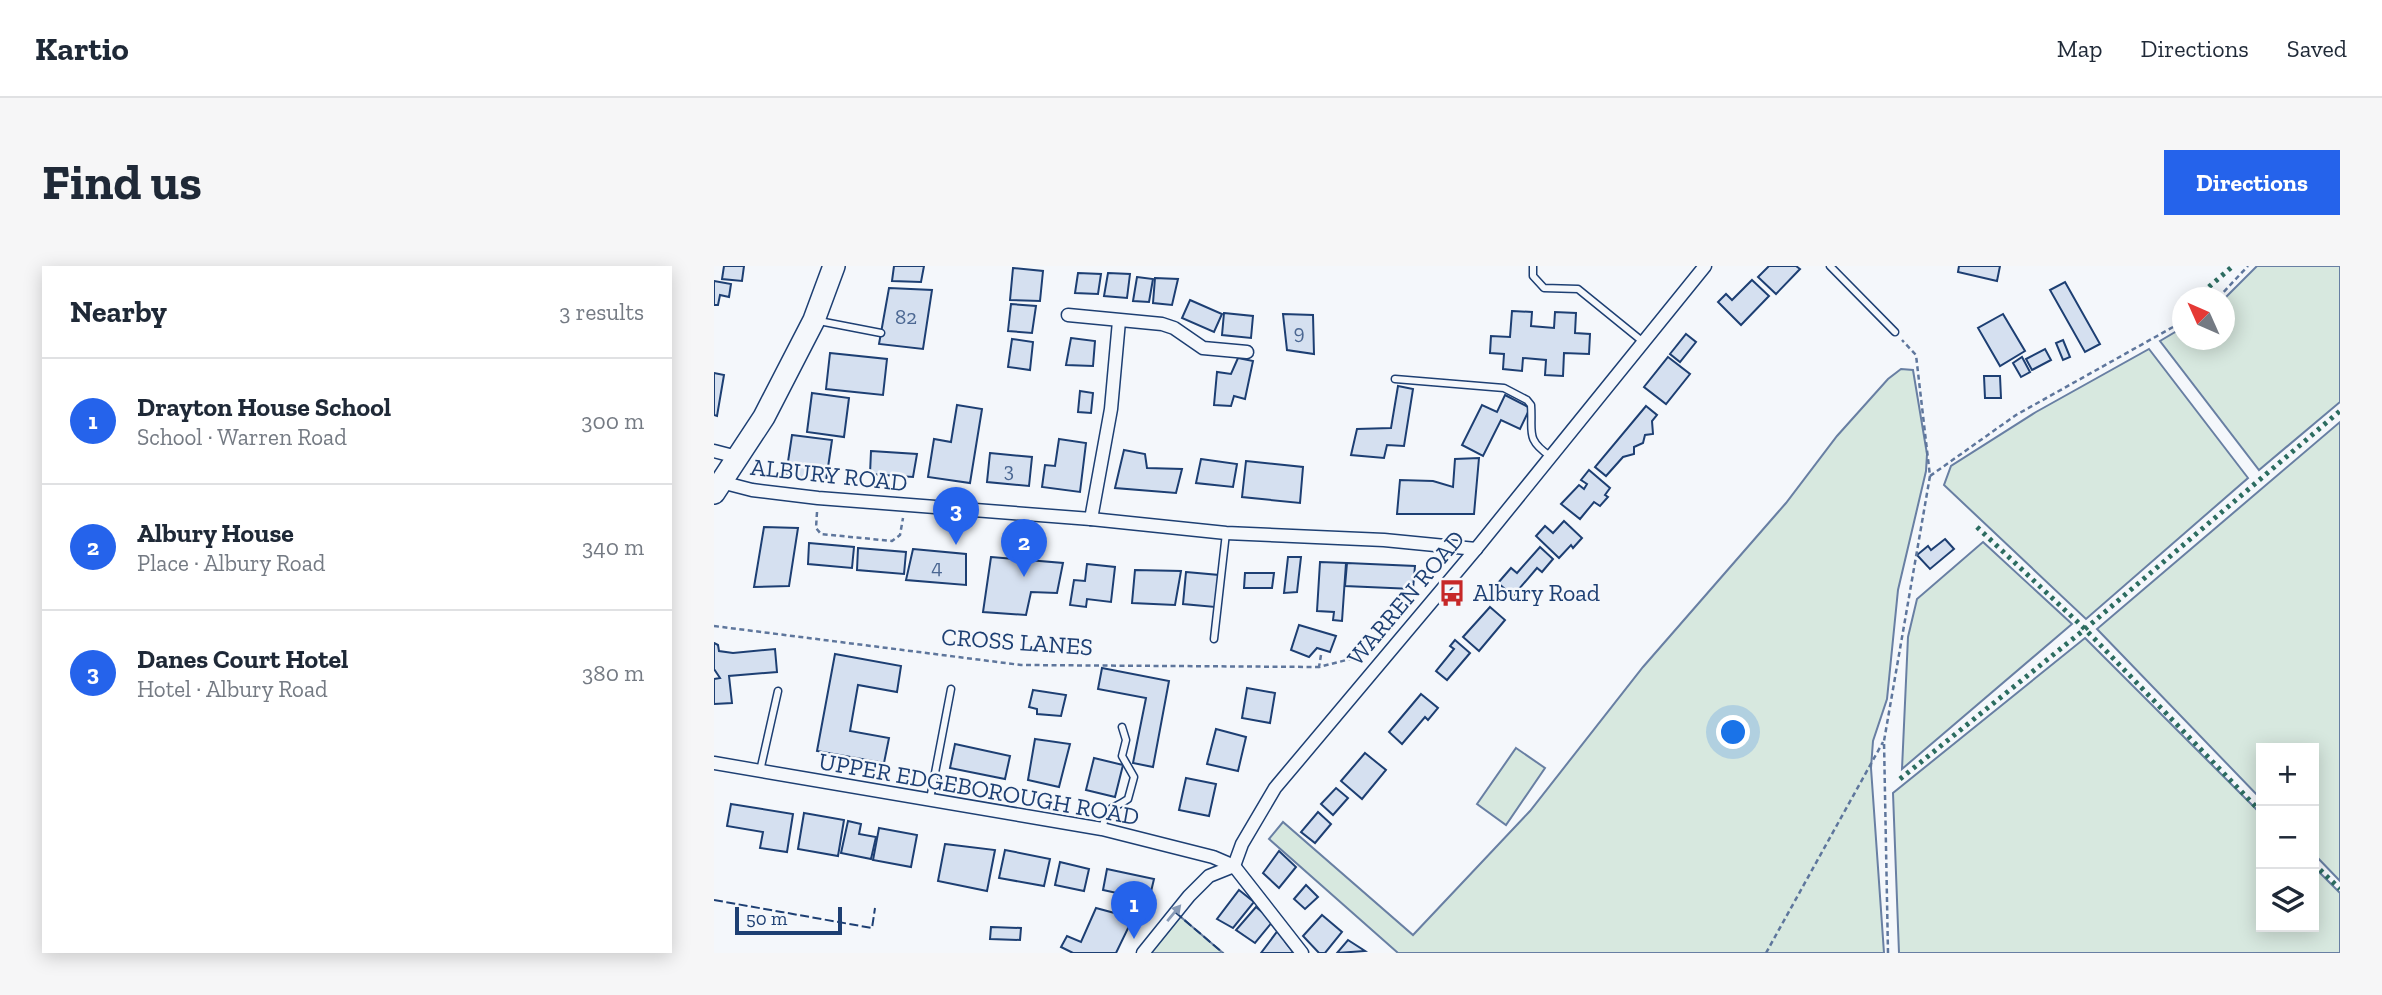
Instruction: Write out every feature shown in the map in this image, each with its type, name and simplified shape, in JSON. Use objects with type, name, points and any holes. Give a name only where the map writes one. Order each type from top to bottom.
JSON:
[{"type":"main road","points":[[718,487],[764,417],[814,320],[834,266]]},
{"type":"street","name":"WARREN ROAD","points":[[1234,866],[1242,844],[1275,788],[1476,549],[1704,266]]},
{"type":"street","points":[[1068,315],[1163,324],[1174,328],[1203,348],[1247,352]]},
{"type":"street","points":[[1091,519],[1111,409],[1119,321]]},
{"type":"street","points":[[714,451],[737,457]]},
{"type":"street","name":"ALBURY ROAD","points":[[718,487],[1226,533],[1384,540],[1476,549]]},
{"type":"street","name":"UPPER EDGEBOROUGH ROAD","points":[[714,763],[1102,830],[1213,858],[1234,866]]},
{"type":"street","points":[[1143,953],[1189,896],[1209,876],[1234,866],[1302,953]]},
{"type":"lane","points":[[1533,266],[1532,276],[1544,288],[1578,289],[1642,341]]},
{"type":"lane","points":[[1830,266],[1895,332]]},
{"type":"lane","points":[[814,320],[881,333]]},
{"type":"lane","points":[[1395,379],[1504,388],[1531,405],[1532,438],[1550,456]]},
{"type":"lane","points":[[1214,639],[1226,533]]},
{"type":"lane","points":[[930,799],[951,689]]},
{"type":"lane","points":[[760,772],[778,691]]},
{"type":"lane","points":[[1102,830],[1110,807],[1128,799],[1134,777],[1122,756],[1126,740],[1122,727]]},
{"type":"path","points":[[2228,287],[2248,266]]},
{"type":"path","points":[[1930,476],[2016,415],[2172,328]]},
{"type":"path","points":[[1888,953],[1884,740],[1930,476],[1916,355],[1895,332]]},
{"type":"path","points":[[818,498],[816,528],[821,534],[892,541],[900,535],[904,505]]},
{"type":"path","name":"CROSS LANES","points":[[714,626],[1021,665],[1319,667],[1390,649]]},
{"type":"path","points":[[1319,667],[1321,654]]},
{"type":"path","points":[[1766,953],[1884,740]]},
{"type":"shaded area","points":[[2257,266],[2340,266],[2340,402],[2259,470],[2160,341],[2172,334],[2172,350],[2235,350],[2235,288]]},
{"type":"shaded area","points":[[2149,349],[2248,478],[2086,619],[1944,485],[1951,466],[2036,412]]},
{"type":"shaded area","points":[[1901,369],[1913,370],[1927,454],[1926,471],[1898,590],[1887,699],[1873,741],[1871,768],[1884,953],[1398,953],[1269,839],[1283,822],[1413,935],[1530,811],[1643,667],[1786,503],[1837,436],[1888,379]]},
{"type":"shaded area","points":[[2340,422],[2340,881],[2319,859],[2319,743],[2256,743],[2256,794],[2097,629]]},
{"type":"shaded area","points":[[1983,542],[2072,624],[1902,769],[1908,637],[1917,599]]},
{"type":"shaded area","points":[[2085,638],[2256,809],[2256,932],[2319,932],[2319,872],[2340,893],[2340,953],[1899,953],[1893,793]]},
{"type":"shaded area","points":[[1516,748],[1545,768],[1506,825],[1477,804]]},
{"type":"shaded area","points":[[1175,912],[1223,953],[1143,953]]},
{"type":"building","points":[[724,266],[744,266],[742,281],[722,279]]},
{"type":"building","points":[[894,266],[924,266],[921,282],[892,281]]},
{"type":"building","points":[[1769,266],[1796,266],[1800,269],[1776,294],[1758,277]]},
{"type":"building","points":[[1959,266],[2000,266],[1997,281],[1958,272]]},
{"type":"building","points":[[1013,268],[1043,271],[1040,301],[1010,300]]},
{"type":"building","points":[[1078,273],[1101,274],[1098,294],[1075,293]]},
{"type":"building","points":[[1108,273],[1130,274],[1127,298],[1104,296]]},
{"type":"building","points":[[1137,277],[1153,279],[1149,302],[1133,301]]},
{"type":"building","points":[[1155,278],[1178,279],[1172,305],[1153,303]]},
{"type":"building","points":[[1752,280],[1769,296],[1741,325],[1718,302],[1726,294],[1732,300]]},
{"type":"building","points":[[714,281],[731,284],[729,297],[720,295],[718,305],[714,305]]},
{"type":"building","points":[[2065,282],[2100,344],[2085,352],[2050,290]]},
{"type":"building","points":[[889,288],[932,290],[923,349],[879,344]]},
{"type":"building","points":[[1190,300],[1222,314],[1214,332],[1182,318]]},
{"type":"building","points":[[1011,304],[1036,306],[1032,333],[1008,331]]},
{"type":"building","points":[[1512,311],[1532,312],[1531,326],[1554,328],[1555,312],[1576,313],[1575,333],[1590,334],[1589,354],[1564,353],[1563,376],[1545,375],[1546,360],[1523,358],[1522,371],[1503,369],[1504,354],[1490,353],[1491,336],[1510,337]]},
{"type":"building","points":[[1224,313],[1253,316],[1251,338],[1222,335]]},
{"type":"building","points":[[1283,314],[1313,315],[1314,354],[1287,350]]},
{"type":"building","points":[[2003,314],[2025,351],[2000,366],[1978,328]]},
{"type":"building","points":[[1686,334],[1696,342],[1680,362],[1670,354]]},
{"type":"building","points":[[1071,338],[1095,341],[1093,366],[1066,365]]},
{"type":"building","points":[[1012,339],[1033,342],[1030,370],[1008,367]]},
{"type":"building","points":[[2063,340],[2070,357],[2063,360],[2056,343]]},
{"type":"building","points":[[2045,349],[2051,360],[2032,370],[2026,359]]},
{"type":"building","points":[[830,353],[887,359],[883,395],[826,389]]},
{"type":"building","points":[[1668,357],[1690,374],[1666,404],[1644,387]]},
{"type":"building","points":[[2022,357],[2030,372],[2021,377],[2013,363]]},
{"type":"building","points":[[1238,358],[1253,361],[1245,399],[1234,396],[1231,406],[1214,405],[1217,372],[1231,374]]},
{"type":"building","points":[[714,373],[724,375],[717,416],[714,415]]},
{"type":"building","points":[[1984,376],[2000,376],[2001,398],[1985,398]]},
{"type":"building","points":[[1398,386],[1413,389],[1404,446],[1387,445],[1384,458],[1351,455],[1357,429],[1391,428]]},
{"type":"building","points":[[1080,391],[1093,393],[1091,413],[1078,412]]},
{"type":"building","points":[[812,393],[849,398],[844,437],[807,432]]},
{"type":"building","points":[[1505,395],[1530,408],[1520,429],[1501,420],[1483,456],[1462,445],[1482,405],[1497,412]]},
{"type":"building","points":[[957,405],[982,409],[970,483],[928,477],[934,439],[951,442]]},
{"type":"building","points":[[1646,406],[1657,415],[1652,421],[1653,434],[1645,435],[1643,443],[1634,447],[1634,454],[1623,457],[1606,476],[1595,467]]},
{"type":"building","points":[[792,435],[832,440],[826,481],[786,475]]},
{"type":"building","points":[[1059,439],[1086,443],[1080,492],[1042,487],[1045,465],[1055,466]]},
{"type":"building","points":[[1124,450],[1145,454],[1147,468],[1182,469],[1176,493],[1115,488]]},
{"type":"building","points":[[871,451],[917,454],[913,477],[870,474]]},
{"type":"building","points":[[990,453],[1032,457],[1029,486],[987,482]]},
{"type":"building","points":[[1479,458],[1474,514],[1397,514],[1400,480],[1433,481],[1453,487],[1455,459]]},
{"type":"building","points":[[1201,459],[1237,464],[1233,487],[1196,483]]},
{"type":"building","points":[[1246,461],[1303,467],[1300,503],[1242,497]]},
{"type":"building","points":[[1589,470],[1610,488],[1605,495],[1608,497],[1600,506],[1594,502],[1580,519],[1561,504],[1579,485],[1584,489],[1587,484],[1581,480]]},
{"type":"building","points":[[1564,521],[1582,538],[1559,558],[1536,536],[1545,526],[1553,533]]},
{"type":"building","points":[[764,527],[798,528],[789,586],[754,587]]},
{"type":"building","points":[[1945,539],[1954,549],[1930,569],[1917,555],[1928,546],[1931,550]]},
{"type":"building","points":[[809,543],[854,547],[852,568],[808,564]]},
{"type":"building","points":[[1540,547],[1553,559],[1542,572],[1537,568],[1513,596],[1498,583],[1511,568],[1517,573]]},
{"type":"building","points":[[858,548],[906,552],[904,574],[857,570]]},
{"type":"building","points":[[913,549],[966,554],[966,585],[906,580]]},
{"type":"building","points":[[991,557],[1063,563],[1057,593],[1031,592],[1026,615],[983,612]]},
{"type":"building","points":[[1288,557],[1301,557],[1297,592],[1284,593]]},
{"type":"building","points":[[1320,562],[1346,563],[1342,621],[1333,620],[1334,612],[1317,611]]},
{"type":"building","points":[[1347,563],[1415,566],[1413,589],[1345,586]]},
{"type":"building","points":[[1087,564],[1115,567],[1111,602],[1087,599],[1086,607],[1070,605],[1074,580],[1085,581]]},
{"type":"building","points":[[1135,570],[1181,571],[1175,605],[1132,603]]},
{"type":"building","points":[[1186,572],[1219,575],[1215,607],[1183,604]]},
{"type":"building","points":[[1245,573],[1274,573],[1272,588],[1244,588]]},
{"type":"building","points":[[1490,607],[1505,620],[1479,651],[1463,637]]},
{"type":"building","points":[[1299,625],[1336,636],[1330,652],[1317,648],[1309,657],[1291,650]]},
{"type":"building","points":[[1455,640],[1470,653],[1447,680],[1436,671],[1454,649],[1450,646]]},
{"type":"building","points":[[714,643],[718,645],[719,651],[733,653],[775,649],[777,672],[729,676],[732,703],[714,704],[714,679],[720,678],[714,669]]},
{"type":"building","points":[[835,654],[901,666],[897,692],[858,685],[850,731],[889,738],[884,763],[817,751]]},
{"type":"building","points":[[1102,668],[1169,681],[1153,767],[1133,763],[1146,698],[1098,689]]},
{"type":"building","points":[[1247,688],[1275,693],[1270,723],[1242,718]]},
{"type":"building","points":[[1033,690],[1066,695],[1061,716],[1037,714],[1037,709],[1029,707]]},
{"type":"building","points":[[1421,694],[1438,708],[1428,720],[1425,717],[1402,744],[1389,732]]},
{"type":"building","points":[[1216,729],[1246,737],[1238,771],[1207,764]]},
{"type":"building","points":[[1035,739],[1070,744],[1059,787],[1028,780]]},
{"type":"building","points":[[955,744],[1010,756],[1005,779],[950,768]]},
{"type":"building","points":[[1365,753],[1386,770],[1362,799],[1341,781]]},
{"type":"building","points":[[1094,758],[1123,765],[1115,797],[1086,790]]},
{"type":"building","points":[[1186,778],[1216,784],[1209,816],[1179,810]]},
{"type":"building","points":[[1336,788],[1348,798],[1333,815],[1321,804]]},
{"type":"building","points":[[731,804],[793,814],[787,852],[760,848],[763,832],[727,826]]},
{"type":"building","points":[[1318,812],[1331,824],[1315,843],[1301,832]]},
{"type":"building","points":[[804,813],[844,820],[838,856],[798,849]]},
{"type":"building","points":[[848,821],[861,824],[859,834],[876,837],[871,859],[841,853]]},
{"type":"building","points":[[879,828],[917,835],[911,867],[873,860]]},
{"type":"building","points":[[945,844],[995,850],[987,891],[938,881]]},
{"type":"building","points":[[1005,850],[1050,859],[1044,886],[999,878]]},
{"type":"building","points":[[1279,851],[1296,867],[1279,888],[1263,873]]},
{"type":"building","points":[[1060,862],[1089,869],[1084,891],[1055,885]]},
{"type":"building","points":[[1107,869],[1154,879],[1149,900],[1103,890]]},
{"type":"building","points":[[1306,885],[1318,897],[1305,909],[1294,899]]},
{"type":"building","points":[[1239,890],[1254,902],[1233,928],[1217,919]]},
{"type":"building","points":[[1256,907],[1273,921],[1255,943],[1236,930]]},
{"type":"building","points":[[1096,908],[1133,918],[1116,953],[1073,953],[1061,947],[1067,936],[1081,942]]},
{"type":"building","points":[[1322,915],[1342,932],[1325,953],[1319,953],[1303,936]]},
{"type":"building","points":[[991,927],[1021,928],[1020,940],[990,939]]},
{"type":"building","points":[[1279,929],[1294,953],[1261,953]]},
{"type":"building","points":[[1348,940],[1365,951],[1337,953]]},
{"type":"hedge","points":[[2209,287],[2233,266]]},
{"type":"hedge","points":[[1900,779],[2085,629],[2340,411]]},
{"type":"hedge","points":[[1977,527],[2085,629],[2256,807]]},
{"type":"hedge","points":[[2319,869],[2340,889]]},
{"type":"fence","points":[[714,900],[872,928],[875,908]]},
{"type":"fence","points":[[1175,912],[1223,953]]},
{"type":"place","name":"Danes Court Hotel","points":[[956,545]]},
{"type":"place","name":"Albury House","points":[[1024,577]]},
{"type":"place","name":"Albury Road","points":[[1452,593]]},
{"type":"place","name":"Drayton House School","points":[[1134,939]]}]
